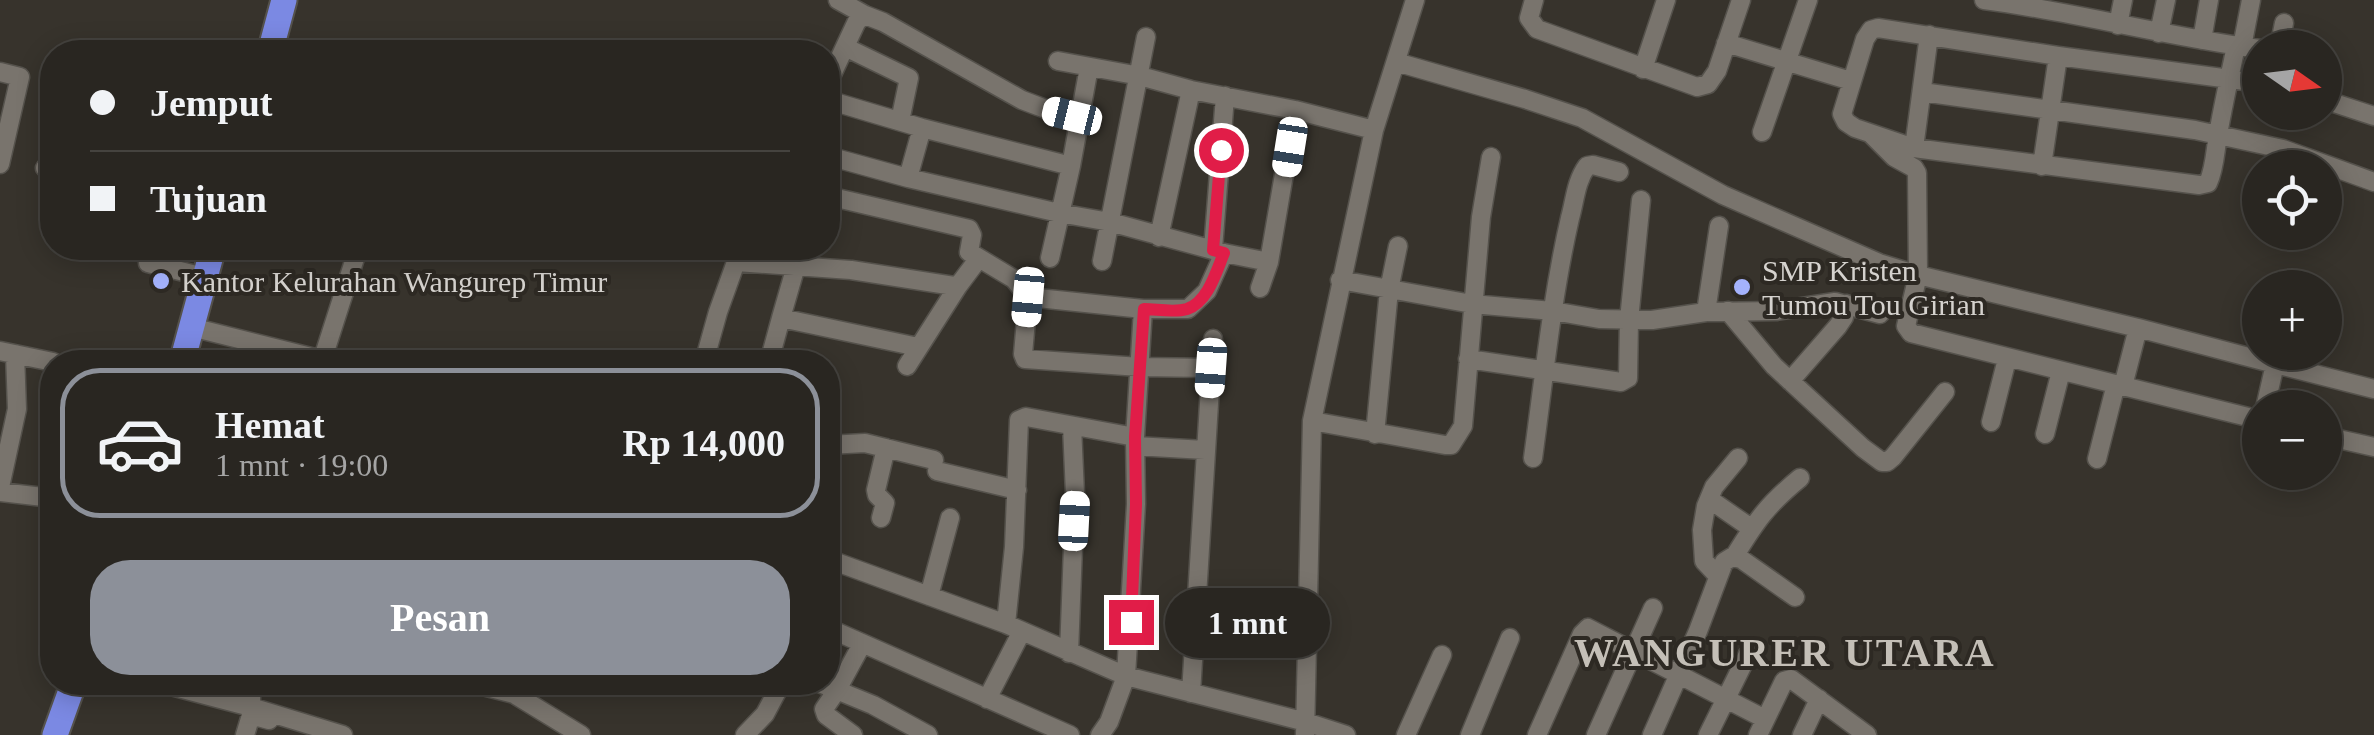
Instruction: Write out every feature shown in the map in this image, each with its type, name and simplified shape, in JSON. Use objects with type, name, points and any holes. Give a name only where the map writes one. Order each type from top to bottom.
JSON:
[{"type":"highway","points":[[273,40],[284,0]]},
{"type":"highway","points":[[185,350],[209,260]]},
{"type":"highway","points":[[55,735],[69,695]]},
{"type":"street","points":[[838,0],[1022,100],[1080,117]]},
{"type":"street","points":[[1306,728],[1312,421],[1374,130],[1415,0]]},
{"type":"street","points":[[1534,0],[1529,18],[1537,29],[1692,86],[1708,84],[1717,71],[1741,0]]},
{"type":"street","points":[[1643,69],[1665,3],[1645,0]]},
{"type":"street","points":[[1762,132],[1808,0]]},
{"type":"street","points":[[1984,0],[2065,6],[2118,25],[2242,46]]},
{"type":"street","points":[[2118,25],[2123,0]]},
{"type":"street","points":[[2159,33],[2166,0]]},
{"type":"street","points":[[2202,40],[2209,0]]},
{"type":"street","points":[[2248,30],[2251,0]]},
{"type":"street","points":[[840,58],[857,21],[864,15]]},
{"type":"street","points":[[2282,30],[2284,22]]},
{"type":"street","points":[[2242,54],[2230,77],[2211,176],[2208,183],[2199,185],[1914,148],[1848,124],[1842,114],[1865,39],[1878,28],[2058,56],[2230,77],[2242,79]]},
{"type":"street","points":[[1914,148],[1929,36]]},
{"type":"street","points":[[1102,261],[1146,37]]},
{"type":"street","points":[[1726,43],[1851,81]]},
{"type":"street","points":[[845,47],[909,78],[900,120]]},
{"type":"street","points":[[2042,166],[2058,56]]},
{"type":"street","points":[[1058,61],[1374,130]]},
{"type":"street","points":[[1396,62],[1582,118],[1723,195],[1880,263],[2242,355]]},
{"type":"street","points":[[1050,258],[1089,67]]},
{"type":"street","points":[[0,72],[20,78],[0,164]]},
{"type":"street","points":[[1159,237],[1191,90]]},
{"type":"street","points":[[1922,92],[2218,134],[2309,157],[2374,182]]},
{"type":"street","points":[[1028,297],[1144,309],[1188,308],[1199,301],[1207,292],[1218,251],[1225,96]]},
{"type":"street","points":[[840,103],[1071,166]]},
{"type":"street","points":[[2342,106],[2374,116]]},
{"type":"street","points":[[1260,288],[1269,262],[1295,110]]},
{"type":"street","points":[[908,178],[922,128]]},
{"type":"street","points":[[1872,135],[1917,173],[1918,275],[1906,326],[1910,334],[2242,416]]},
{"type":"street","points":[[1312,421],[1452,445],[1463,426],[1481,217],[1491,157]]},
{"type":"street","points":[[840,159],[1269,262]]},
{"type":"street","points":[[1534,458],[1554,311],[1584,170],[1593,165],[1619,172]]},
{"type":"street","points":[[840,199],[970,229],[969,252],[1014,279],[1028,297],[1025,359],[1211,368]]},
{"type":"street","points":[[1468,359],[1624,381],[1629,372],[1629,320],[1641,200]]},
{"type":"street","points":[[1706,312],[1720,226]]},
{"type":"street","points":[[1375,434],[1389,290],[1398,246]]},
{"type":"street","points":[[907,366],[979,258]]},
{"type":"street","points":[[325,350],[354,260]]},
{"type":"street","points":[[707,350],[736,260]]},
{"type":"street","points":[[764,260],[958,286]]},
{"type":"street","points":[[148,263],[204,277]]},
{"type":"street","points":[[773,350],[796,266]]},
{"type":"street","points":[[1340,280],[1472,304],[1629,320],[1706,312],[1776,311],[1823,303],[1846,304],[1880,314]]},
{"type":"street","points":[[1790,381],[1838,326],[1846,304]]},
{"type":"street","points":[[1100,735],[1126,676],[1144,309]]},
{"type":"street","points":[[1728,311],[1774,366],[1882,462],[1893,456],[1946,392]]},
{"type":"street","points":[[781,318],[918,347]]},
{"type":"street","points":[[191,327],[280,350]]},
{"type":"street","points":[[2097,459],[2138,328]]},
{"type":"street","points":[[1191,693],[1213,339]]},
{"type":"street","points":[[40,359],[8,353],[16,418],[0,489],[40,496]]},
{"type":"street","points":[[1991,422],[2008,358]]},
{"type":"street","points":[[2299,370],[2374,389]]},
{"type":"street","points":[[2045,434],[2062,371]]},
{"type":"street","points":[[986,699],[1014,627],[1019,420],[1026,417],[1135,441],[1205,450]]},
{"type":"street","points":[[1069,653],[1076,494],[1072,426]]},
{"type":"street","points":[[2342,440],[2374,448]]},
{"type":"street","points":[[840,444],[866,443],[886,448],[1017,490]]},
{"type":"street","points":[[881,518],[885,503],[876,490],[886,448]]},
{"type":"street","points":[[1718,576],[1704,561],[1702,530],[1714,487],[1738,458]]},
{"type":"street","points":[[1652,735],[1724,562],[1734,557],[1771,502],[1800,478]]},
{"type":"street","points":[[1710,499],[1751,528]]},
{"type":"street","points":[[929,596],[950,518]]},
{"type":"street","points":[[1734,557],[1795,597]]},
{"type":"street","points":[[840,563],[1014,627],[1126,676],[1306,728],[1346,735]]},
{"type":"street","points":[[1596,735],[1653,608]]},
{"type":"street","points":[[1537,735],[1585,629],[1726,697],[1762,727],[1788,679],[1867,735]]},
{"type":"street","points":[[840,634],[1070,735]]},
{"type":"street","points":[[1470,735],[1510,638]]},
{"type":"street","points":[[840,684],[862,644]]},
{"type":"street","points":[[1708,735],[1748,654]]},
{"type":"street","points":[[1406,735],[1442,655]]},
{"type":"street","points":[[840,691],[928,735]]},
{"type":"street","points":[[205,695],[251,707],[308,731]]},
{"type":"street","points":[[251,695],[251,707]]},
{"type":"street","points":[[516,695],[581,735]]},
{"type":"street","points":[[744,735],[765,714],[775,695]]},
{"type":"street","points":[[833,695],[824,713],[853,735]]},
{"type":"street","points":[[1802,735],[1819,698]]},
{"type":"street","points":[[245,735],[251,715],[308,731],[343,735]]},
{"type":"place","name":"Kantor Kelurahan Wangurep Timur","points":[[161,281]]},
{"type":"place","name":"SMP Kristen Tumou Tou Girian","points":[[1742,287]]},
{"type":"district","name":"WANGURER UTARA","points":[[1785,652]]},
{"type":"route","points":[[1131,622],[1135,437],[1144,309],[1188,308],[1207,292],[1215,276],[1224,253],[1213,250],[1221,150]]}]
